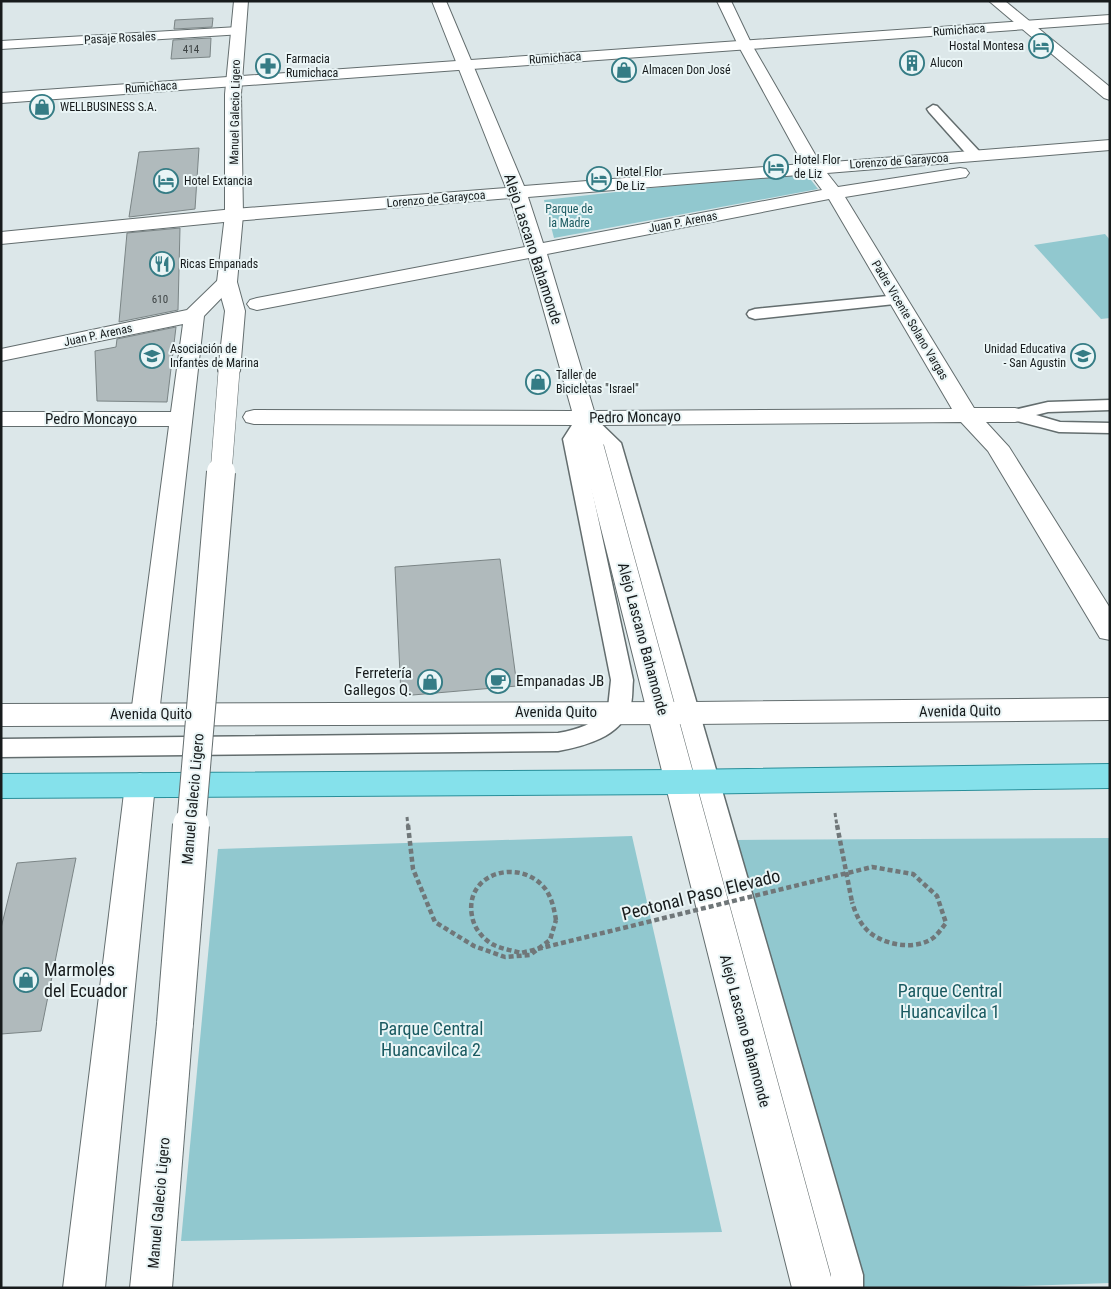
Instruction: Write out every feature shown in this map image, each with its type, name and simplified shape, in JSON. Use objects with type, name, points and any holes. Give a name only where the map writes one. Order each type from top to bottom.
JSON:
[{"type":"main road","points":[[1,786],[694,782],[1110,776]]},
{"type":"street","name":"Manuel Galecio Ligero","points":[[151,1288],[235,311],[227,282],[234,215],[234,81],[241,1]]},
{"type":"street","name":"Alejo Lascano Bahamonde","points":[[439,1],[517,192],[675,712],[694,782],[813,1288]]},
{"type":"street","name":"Padre Vicente Solano Vargas","points":[[724,1],[745,45],[814,168],[834,193],[966,414],[997,447],[1110,631]]},
{"type":"street","points":[[996,1],[1110,95]]},
{"type":"street","name":"Rumichaca","points":[[1,98],[1110,19]]},
{"type":"street","name":"Pasaje Rosales","points":[[1,45],[238,31]]},
{"type":"street","name":"Lorenzo de Garaycoa","points":[[1,238],[234,215],[1110,145]]},
{"type":"street","name":"Juan P. Arenas","points":[[257,304],[834,193],[1110,149]]},
{"type":"street","points":[[146,714],[194,315],[227,282]]},
{"type":"street","name":"Juan P. Arenas","points":[[1,355],[194,315]]},
{"type":"street","name":"Pedro Moncayo","points":[[254,417],[585,418],[1015,415]]},
{"type":"street","name":"Pedro Moncayo","points":[[1,419],[181,419]]},
{"type":"street","name":"Avenida Quito","points":[[1,715],[811,713],[1110,709]]},
{"type":"street","points":[[84,1288],[140,785]]},
{"type":"lane","points":[[934,109],[974,155]]},
{"type":"lane","points":[[755,314],[898,300]]},
{"type":"lane","name":"Pedro Moncayo","points":[[1015,415],[1048,407],[1110,405]]},
{"type":"lane","name":"Pedro Moncayo","points":[[1015,415],[1059,427],[1110,428]]},
{"type":"lane","points":[[1,748],[558,742],[578,739],[598,730],[617,712],[622,680],[572,439],[585,418]]},
{"type":"lane","points":[[694,782],[847,1275],[847,1288]]},
{"type":"path","name":"Peotonal Paso Elevado","points":[[402,784],[413,868],[435,922],[474,946],[505,957],[530,955],[550,940],[556,920],[553,903],[542,884],[529,874],[504,872],[486,878],[472,891],[469,910],[477,930],[490,943],[521,953],[872,868],[913,874],[937,896],[946,923],[932,939],[910,946],[887,942],[872,934],[857,918],[852,902],[828,780]]},
{"type":"green space","name":"Parque de la Madre","points":[[804,171],[818,189],[554,238],[544,200]]},
{"type":"green space","points":[[1105,234],[1110,240],[1110,318],[1101,319],[1034,245]]},
{"type":"green space","name":"Parque Central Huancavilca 2","points":[[632,836],[722,1232],[181,1241],[218,849]]},
{"type":"green space","name":"Parque Central Huancavilca 1","points":[[1110,838],[1110,1283],[966,1288],[864,1288],[737,840]]},
{"type":"building","points":[[213,18],[212,27],[174,29],[175,20]]},
{"type":"building","points":[[211,38],[210,57],[171,59],[173,40]]},
{"type":"building","name":"Hotel Extancia","points":[[199,148],[195,209],[129,217],[139,152]]},
{"type":"building","points":[[180,228],[178,310],[119,322],[127,233]]},
{"type":"building","points":[[176,327],[167,402],[97,401],[95,351],[116,347],[117,339]]},
{"type":"building","points":[[500,559],[517,686],[401,696],[395,567]]},
{"type":"building","name":"Marmoles del Ecuador","points":[[76,858],[41,1031],[1,1034],[1,928],[17,863]]},
{"type":"place","name":"Hostal Montesa","points":[[1041,46]]},
{"type":"place","name":"Alucon","points":[[912,63]]},
{"type":"place","name":"Farmacia Rumichaca","points":[[268,66]]},
{"type":"place","name":"Almacen Don José","points":[[624,70]]},
{"type":"place","name":"WELLBUSINESS S.A.","points":[[42,107]]},
{"type":"place","name":"Hotel Flor de Liz","points":[[776,167]]},
{"type":"place","name":"Hotel Flor De Liz","points":[[599,179]]},
{"type":"place","name":"Hotel Extancia","points":[[166,181]]},
{"type":"place","name":"Ricas Empanads","points":[[162,264]]},
{"type":"place","name":"Asociación de Infantes de Marina","points":[[152,356]]},
{"type":"place","name":"Unidad Educativa - San Agustin","points":[[1083,356]]},
{"type":"place","name":"Taller de Bicicletas \"Israel\"","points":[[538,382]]},
{"type":"place","name":"Empanadas JB","points":[[498,681]]},
{"type":"place","name":"Ferretería Gallegos Q.","points":[[430,682]]},
{"type":"place","name":"Marmoles del Ecuador","points":[[26,980]]}]
